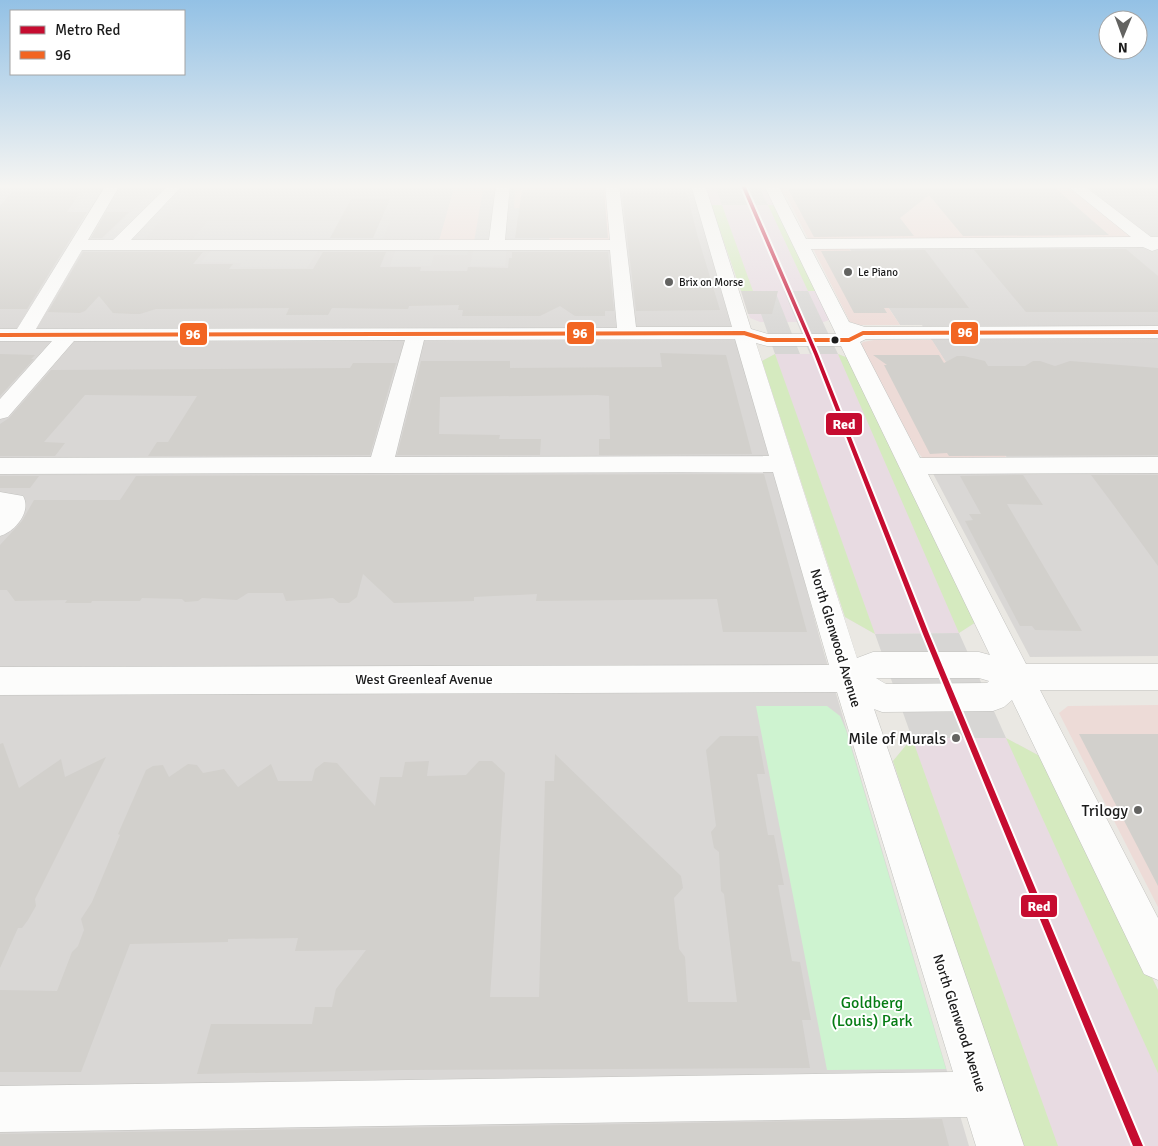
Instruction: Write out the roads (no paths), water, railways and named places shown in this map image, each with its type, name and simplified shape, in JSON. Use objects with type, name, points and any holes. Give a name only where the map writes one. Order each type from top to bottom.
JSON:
[{"type":"street","points":[[23,335],[80,238]]},
{"type":"street","points":[[117,245],[123,238]]},
{"type":"street","points":[[497,245],[498,238]]},
{"type":"street","points":[[617,238],[627,333]]},
{"type":"street","name":"North Glenwood Avenue","points":[[715,238],[848,678],[1000,1146]]},
{"type":"street","points":[[797,238],[851,333],[912,466],[1158,960]]},
{"type":"street","points":[[800,244],[1154,245]]},
{"type":"street","points":[[76,246],[230,245],[265,252],[497,245],[618,245]]},
{"type":"street","points":[[220,260],[230,245]]},
{"type":"street","points":[[0,335],[744,333],[767,340],[851,333],[1158,332]]},
{"type":"street","points":[[381,465],[416,334]]},
{"type":"street","points":[[0,412],[68,335]]},
{"type":"street","points":[[0,466],[782,464]]},
{"type":"street","points":[[912,466],[1158,465]]},
{"type":"street","points":[[0,501],[14,502],[14,508],[0,527]]},
{"type":"street","points":[[848,678],[882,698],[993,697],[1017,677],[1158,677]]},
{"type":"street","name":"West Greenleaf Avenue","points":[[0,681],[848,678]]},
{"type":"street","points":[[0,1109],[983,1094]]},
{"type":"metro line","name":"Red","points":[[766,238],[816,354],[926,634],[1138,1146]]},
{"type":"place","name":"Le Piano","points":[[848,272]]},
{"type":"place","name":"Brix on Morse","points":[[669,282]]},
{"type":"place","name":"Mile of Murals","points":[[956,738]]},
{"type":"place","name":"Trilogy","points":[[1138,810]]},
{"type":"park label","name":"Goldberg (Louis) Park","points":[[872,1011]]}]
